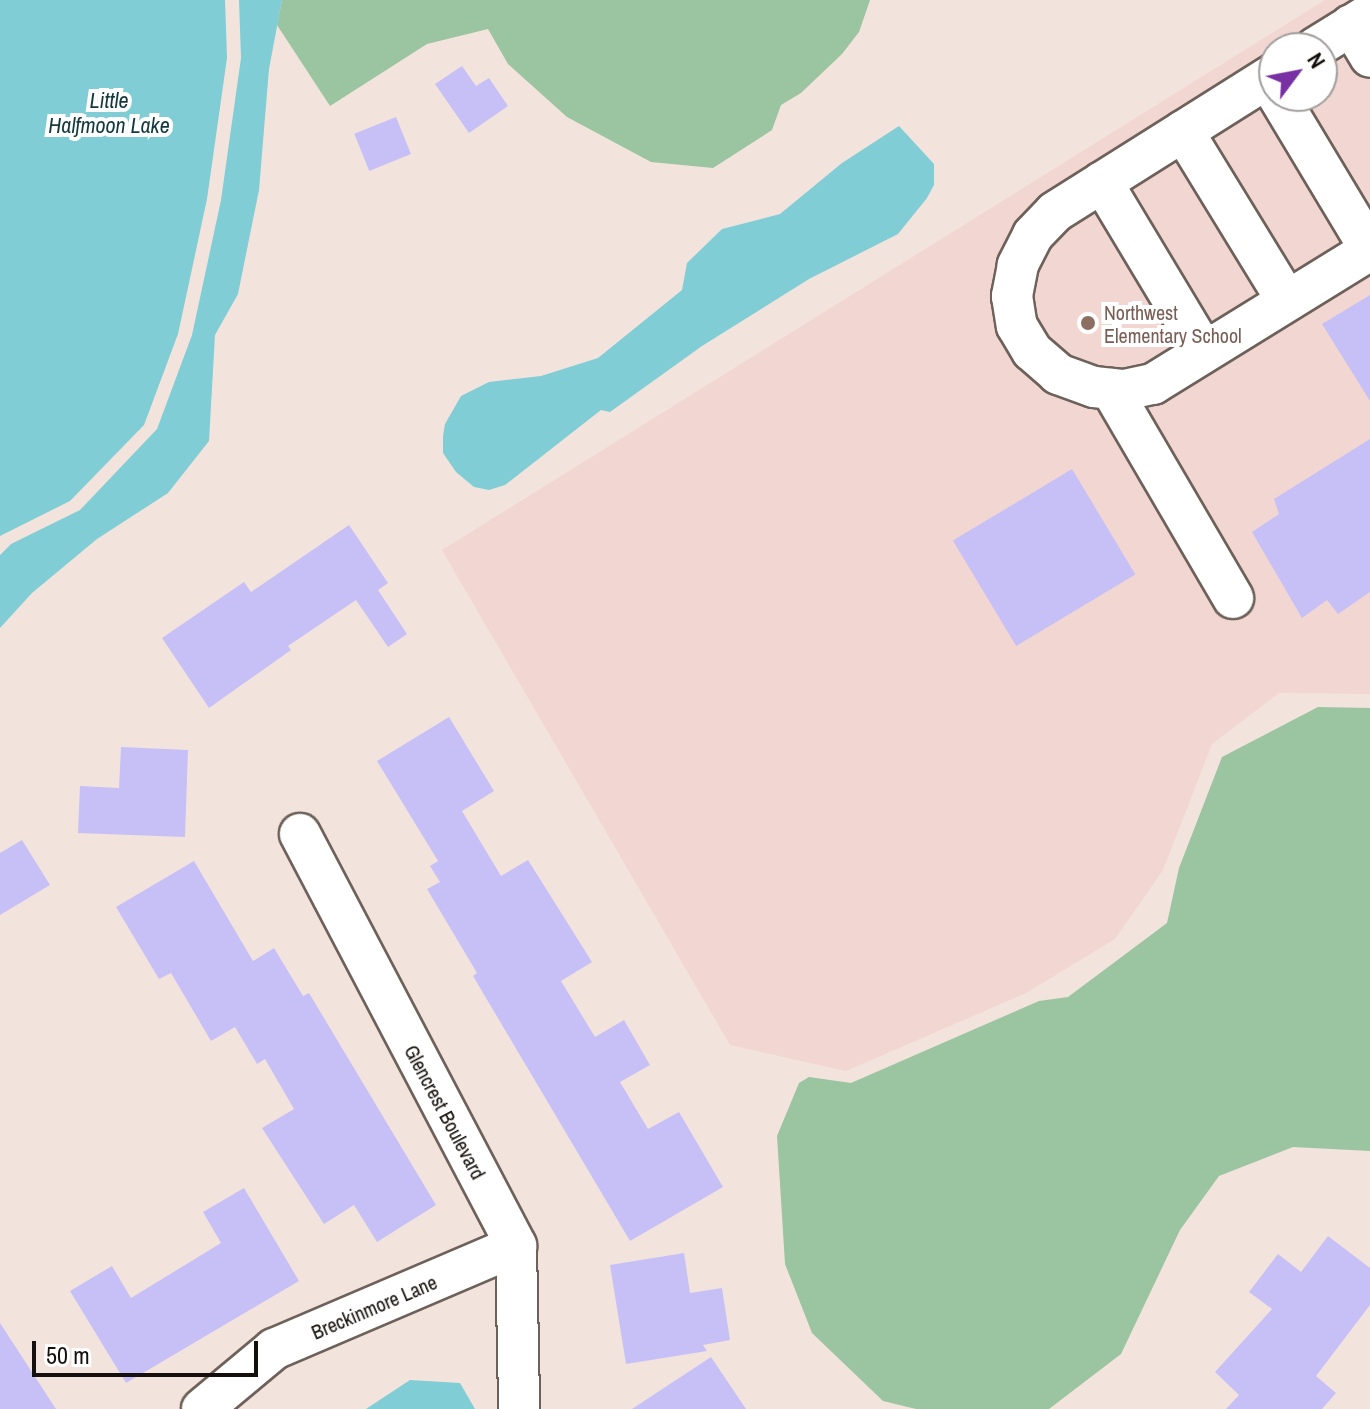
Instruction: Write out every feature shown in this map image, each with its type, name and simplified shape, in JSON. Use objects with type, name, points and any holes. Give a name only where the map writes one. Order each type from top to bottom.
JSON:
[{"type":"street","points":[[1338,40],[1364,32]]},
{"type":"street","points":[[1258,92],[1183,131],[1102,182],[1055,212],[1033,235],[1018,265],[1012,296],[1017,326],[1032,351],[1058,374],[1094,387],[1111,389],[1124,390],[1153,384],[1370,250],[1289,112]]},
{"type":"street","points":[[1183,131],[1287,301]]},
{"type":"street","points":[[1102,182],[1204,352]]},
{"type":"street","points":[[1111,389],[1233,598]]},
{"type":"street","name":"Glencrest Boulevard","points":[[300,834],[516,1246],[519,1409]]},
{"type":"street","name":"Breckinmore Lane","points":[[202,1409],[274,1349],[516,1246]]},
{"type":"shaded area","name":"Northwest Elementary School","points":[[1325,0],[1370,0],[1370,694],[1279,693],[1212,744],[1163,870],[1115,939],[1026,993],[846,1071],[730,1045],[442,550],[1258,42],[1258,112],[1338,112],[1338,32],[1274,32]]},
{"type":"green space","points":[[282,0],[870,0],[859,32],[842,54],[801,93],[781,105],[772,130],[713,168],[651,162],[567,117],[508,64],[488,29],[427,44],[330,106],[277,25]]},
{"type":"green space","points":[[1318,707],[1370,708],[1370,1151],[1293,1147],[1219,1176],[1180,1230],[1121,1354],[1049,1409],[916,1409],[883,1401],[812,1333],[785,1264],[777,1136],[799,1083],[809,1077],[851,1083],[1039,1001],[1068,997],[1167,923],[1179,868],[1222,757]]},
{"type":"water","name":"Little Halfmoon Lake","points":[[0,0],[225,0],[227,58],[207,199],[178,334],[144,425],[70,501],[0,536]]},
{"type":"water","points":[[239,0],[282,0],[269,69],[259,190],[238,294],[215,335],[209,441],[168,493],[97,539],[32,593],[0,628],[0,555],[11,544],[80,510],[157,429],[192,335],[221,200],[241,58]]},
{"type":"water","points":[[899,126],[934,164],[934,185],[898,234],[809,279],[702,346],[610,412],[601,410],[505,485],[489,490],[474,487],[456,472],[443,453],[443,436],[445,424],[461,396],[489,382],[541,376],[598,358],[682,290],[687,263],[722,229],[780,214],[842,163]]},
{"type":"water","points":[[410,1380],[460,1383],[475,1409],[366,1409]]},
{"type":"building","points":[[462,66],[476,86],[489,78],[508,106],[469,133],[435,84]]},
{"type":"building","points":[[396,117],[411,154],[369,171],[354,134]]},
{"type":"building","points":[[1370,295],[1370,401],[1322,324]]},
{"type":"building","points":[[1370,439],[1370,592],[1338,614],[1327,600],[1302,618],[1252,532],[1279,514],[1274,499]]},
{"type":"building","points":[[1072,469],[1135,574],[1016,646],[953,541]]},
{"type":"building","points":[[349,525],[388,583],[378,590],[407,634],[388,647],[356,600],[288,646],[291,650],[209,708],[162,638],[244,582],[251,592]]},
{"type":"building","points":[[449,717],[494,791],[462,811],[501,876],[528,860],[592,962],[561,981],[595,1037],[624,1020],[650,1065],[620,1082],[648,1129],[679,1112],[723,1187],[630,1241],[473,976],[477,973],[427,889],[440,882],[430,866],[438,861],[377,761]]},
{"type":"building","points":[[121,747],[188,750],[185,837],[78,833],[80,786],[119,788]]},
{"type":"building","points":[[22,840],[50,885],[0,915],[0,853]]},
{"type":"building","points":[[194,861],[253,961],[274,948],[303,996],[309,993],[436,1205],[377,1242],[354,1205],[324,1224],[262,1128],[294,1109],[265,1059],[257,1064],[235,1027],[211,1041],[171,973],[159,979],[116,907]]},
{"type":"building","points":[[244,1188],[299,1281],[126,1383],[70,1291],[112,1266],[131,1298],[221,1243],[203,1212]]},
{"type":"building","points":[[1328,1236],[1370,1268],[1370,1305],[1316,1376],[1336,1393],[1322,1409],[1226,1409],[1239,1395],[1215,1372],[1272,1309],[1249,1292],[1278,1254],[1301,1272]]},
{"type":"building","points":[[684,1253],[690,1293],[722,1288],[730,1340],[703,1345],[707,1351],[626,1364],[610,1265]]},
{"type":"building","points":[[0,1323],[56,1409],[0,1409]]},
{"type":"building","points":[[711,1357],[746,1409],[632,1409]]},
{"type":"place","name":"Northwest Elementary School","points":[[1088,323]]}]
